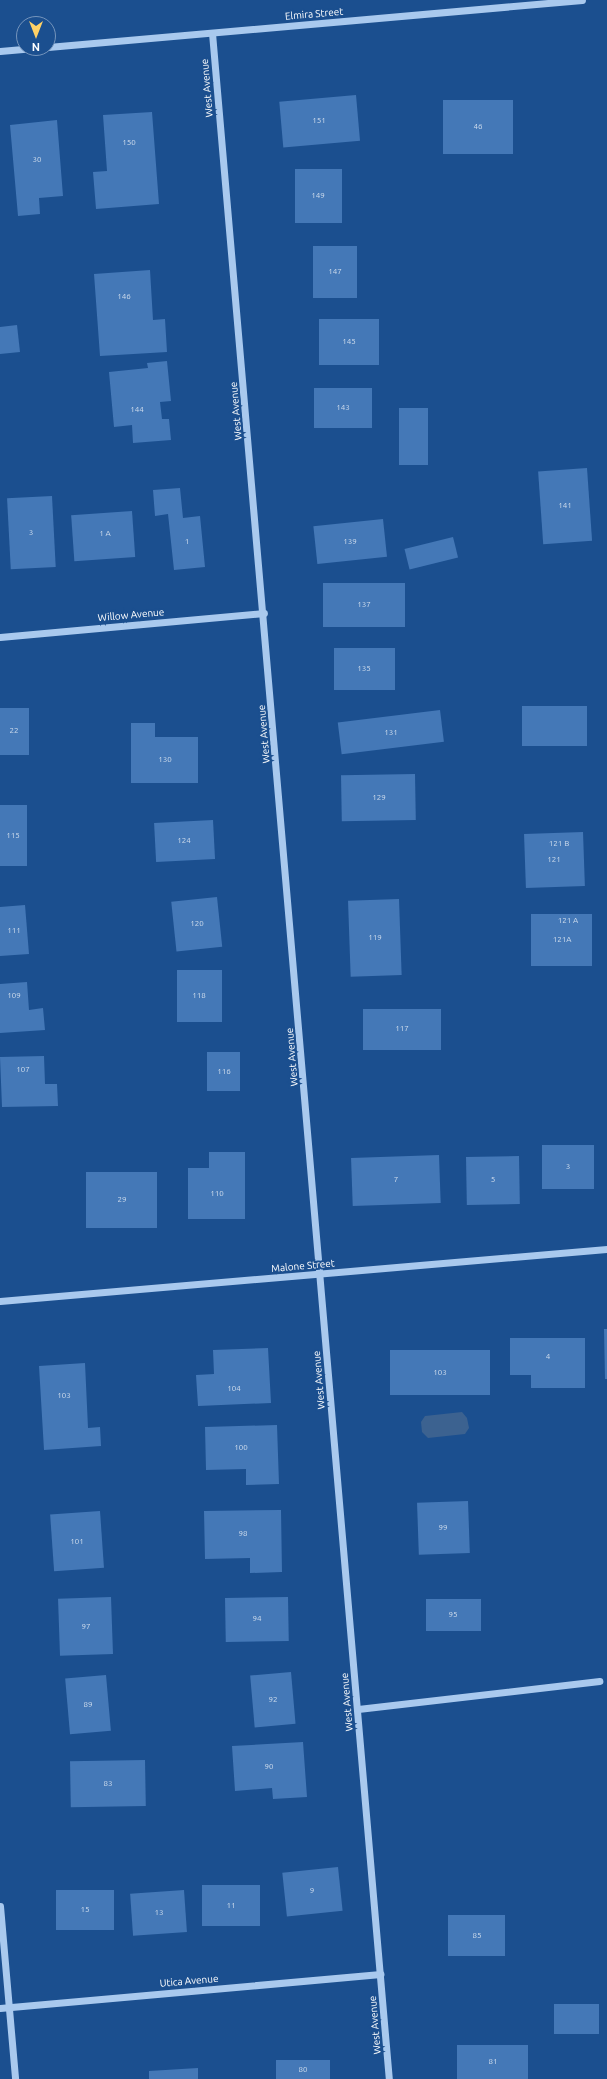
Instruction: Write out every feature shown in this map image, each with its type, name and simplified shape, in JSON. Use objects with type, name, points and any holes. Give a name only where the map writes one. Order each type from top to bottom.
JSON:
[{"type":"street","name":"Elmira Street","points":[[56,46],[582,0]]},
{"type":"street","name":"West Avenue","points":[[212,33],[264,613],[389,2079]]},
{"type":"street","points":[[0,51],[16,50]]},
{"type":"street","name":"Willow Avenue","points":[[0,637],[264,613]]},
{"type":"street","name":"Malone Street","points":[[0,1301],[320,1275],[607,1249]]},
{"type":"street","points":[[358,1709],[599,1681]]},
{"type":"street","points":[[0,1906],[15,2079]]},
{"type":"street","name":"Utica Avenue","points":[[0,2008],[380,1974]]},
{"type":"water","points":[[462,1412],[467,1418],[469,1428],[465,1434],[428,1438],[422,1432],[421,1422],[425,1416]]},
{"type":"building","points":[[356,95],[360,141],[283,148],[279,102]]},
{"type":"building","points":[[443,100],[513,100],[513,154],[443,154]]},
{"type":"building","points":[[152,112],[159,204],[96,209],[93,172],[107,171],[103,115]]},
{"type":"building","points":[[57,120],[63,196],[39,198],[40,214],[18,216],[10,125]]},
{"type":"building","points":[[295,169],[342,169],[342,223],[295,223]]},
{"type":"building","points":[[313,246],[357,246],[357,298],[313,298]]},
{"type":"building","points":[[150,270],[153,320],[165,319],[167,352],[100,356],[94,274]]},
{"type":"building","points":[[319,319],[379,319],[379,365],[319,365]]},
{"type":"building","points":[[17,325],[20,352],[0,354],[0,327]]},
{"type":"building","points":[[167,361],[171,401],[160,402],[162,419],[169,419],[171,440],[133,443],[132,425],[114,427],[109,372],[148,368],[147,363]]},
{"type":"building","points":[[314,388],[372,388],[372,428],[314,428]]},
{"type":"building","points":[[399,408],[428,408],[428,465],[399,465]]},
{"type":"building","points":[[587,468],[592,541],[543,544],[538,471]]},
{"type":"building","points":[[180,488],[183,518],[200,516],[205,567],[174,570],[168,514],[155,516],[153,490]]},
{"type":"building","points":[[52,496],[56,567],[11,569],[7,498]]},
{"type":"building","points":[[132,511],[135,557],[74,561],[71,515]]},
{"type":"building","points":[[383,519],[387,557],[317,564],[313,526]]},
{"type":"building","points":[[453,537],[458,557],[410,569],[404,549]]},
{"type":"building","points":[[323,583],[405,583],[405,627],[323,627]]},
{"type":"building","points":[[334,648],[395,648],[395,690],[334,690]]},
{"type":"building","points":[[522,706],[587,706],[587,746],[522,746]]},
{"type":"building","points":[[0,708],[29,708],[29,755],[0,755]]},
{"type":"building","points":[[440,710],[444,742],[342,754],[338,723]]},
{"type":"building","points":[[131,723],[155,723],[155,737],[198,737],[198,783],[131,783]]},
{"type":"building","points":[[415,774],[416,820],[342,821],[341,775]]},
{"type":"building","points":[[0,805],[27,805],[27,866],[0,866]]},
{"type":"building","points":[[213,820],[215,859],[156,862],[154,823]]},
{"type":"building","points":[[583,832],[585,886],[526,888],[524,834]]},
{"type":"building","points":[[217,897],[222,947],[176,952],[171,902]]},
{"type":"building","points":[[399,899],[402,975],[351,977],[348,901]]},
{"type":"building","points":[[25,905],[29,954],[0,956],[0,907]]},
{"type":"building","points":[[531,914],[592,914],[592,966],[531,966]]},
{"type":"building","points":[[177,970],[222,970],[222,1022],[177,1022]]},
{"type":"building","points":[[27,982],[29,1010],[43,1008],[45,1030],[0,1033],[0,984]]},
{"type":"building","points":[[363,1009],[441,1009],[441,1050],[363,1050]]},
{"type":"building","points":[[207,1052],[240,1052],[240,1091],[207,1091]]},
{"type":"building","points":[[44,1056],[45,1084],[57,1084],[58,1106],[2,1107],[0,1057]]},
{"type":"building","points":[[542,1145],[594,1145],[594,1189],[542,1189]]},
{"type":"building","points":[[209,1152],[245,1152],[245,1219],[188,1219],[188,1168],[209,1168]]},
{"type":"building","points":[[439,1155],[441,1203],[353,1206],[351,1158]]},
{"type":"building","points":[[519,1156],[520,1204],[467,1205],[466,1157]]},
{"type":"building","points":[[86,1172],[157,1172],[157,1228],[86,1228]]},
{"type":"building","points":[[604,1329],[607,1329],[607,1379],[605,1379]]},
{"type":"building","points":[[510,1338],[585,1338],[585,1388],[531,1388],[531,1375],[510,1375]]},
{"type":"building","points":[[268,1348],[271,1403],[198,1406],[196,1375],[214,1374],[213,1350]]},
{"type":"building","points":[[390,1350],[490,1350],[490,1395],[390,1395]]},
{"type":"building","points":[[85,1363],[88,1428],[100,1427],[101,1446],[44,1450],[39,1366]]},
{"type":"building","points":[[277,1425],[279,1484],[246,1485],[246,1469],[206,1470],[205,1427]]},
{"type":"building","points":[[468,1501],[470,1553],[419,1555],[417,1503]]},
{"type":"building","points":[[281,1510],[282,1572],[250,1573],[250,1558],[205,1559],[204,1511]]},
{"type":"building","points":[[100,1511],[104,1568],[54,1571],[50,1514]]},
{"type":"building","points":[[111,1597],[113,1654],[60,1656],[58,1599]]},
{"type":"building","points":[[288,1597],[289,1641],[226,1642],[225,1598]]},
{"type":"building","points":[[426,1599],[481,1599],[481,1631],[426,1631]]},
{"type":"building","points":[[291,1672],[296,1724],[255,1727],[250,1676]]},
{"type":"building","points":[[106,1675],[111,1731],[70,1734],[65,1679]]},
{"type":"building","points":[[303,1742],[307,1797],[273,1799],[272,1788],[235,1791],[232,1746]]},
{"type":"building","points":[[145,1760],[146,1806],[71,1807],[70,1761]]},
{"type":"building","points":[[338,1867],[343,1911],[287,1917],[282,1873]]},
{"type":"building","points":[[202,1885],[260,1885],[260,1926],[202,1926]]},
{"type":"building","points":[[56,1890],[114,1890],[114,1930],[56,1930]]},
{"type":"building","points":[[184,1890],[187,1932],[133,1936],[130,1894]]},
{"type":"building","points":[[448,1915],[505,1915],[505,1956],[448,1956]]},
{"type":"building","points":[[554,2004],[599,2004],[599,2034],[554,2034]]},
{"type":"building","points":[[457,2045],[528,2045],[528,2079],[457,2079]]},
{"type":"building","points":[[276,2060],[330,2060],[330,2079],[276,2079]]},
{"type":"building","points":[[198,2068],[198,2079],[149,2079],[149,2071]]}]
